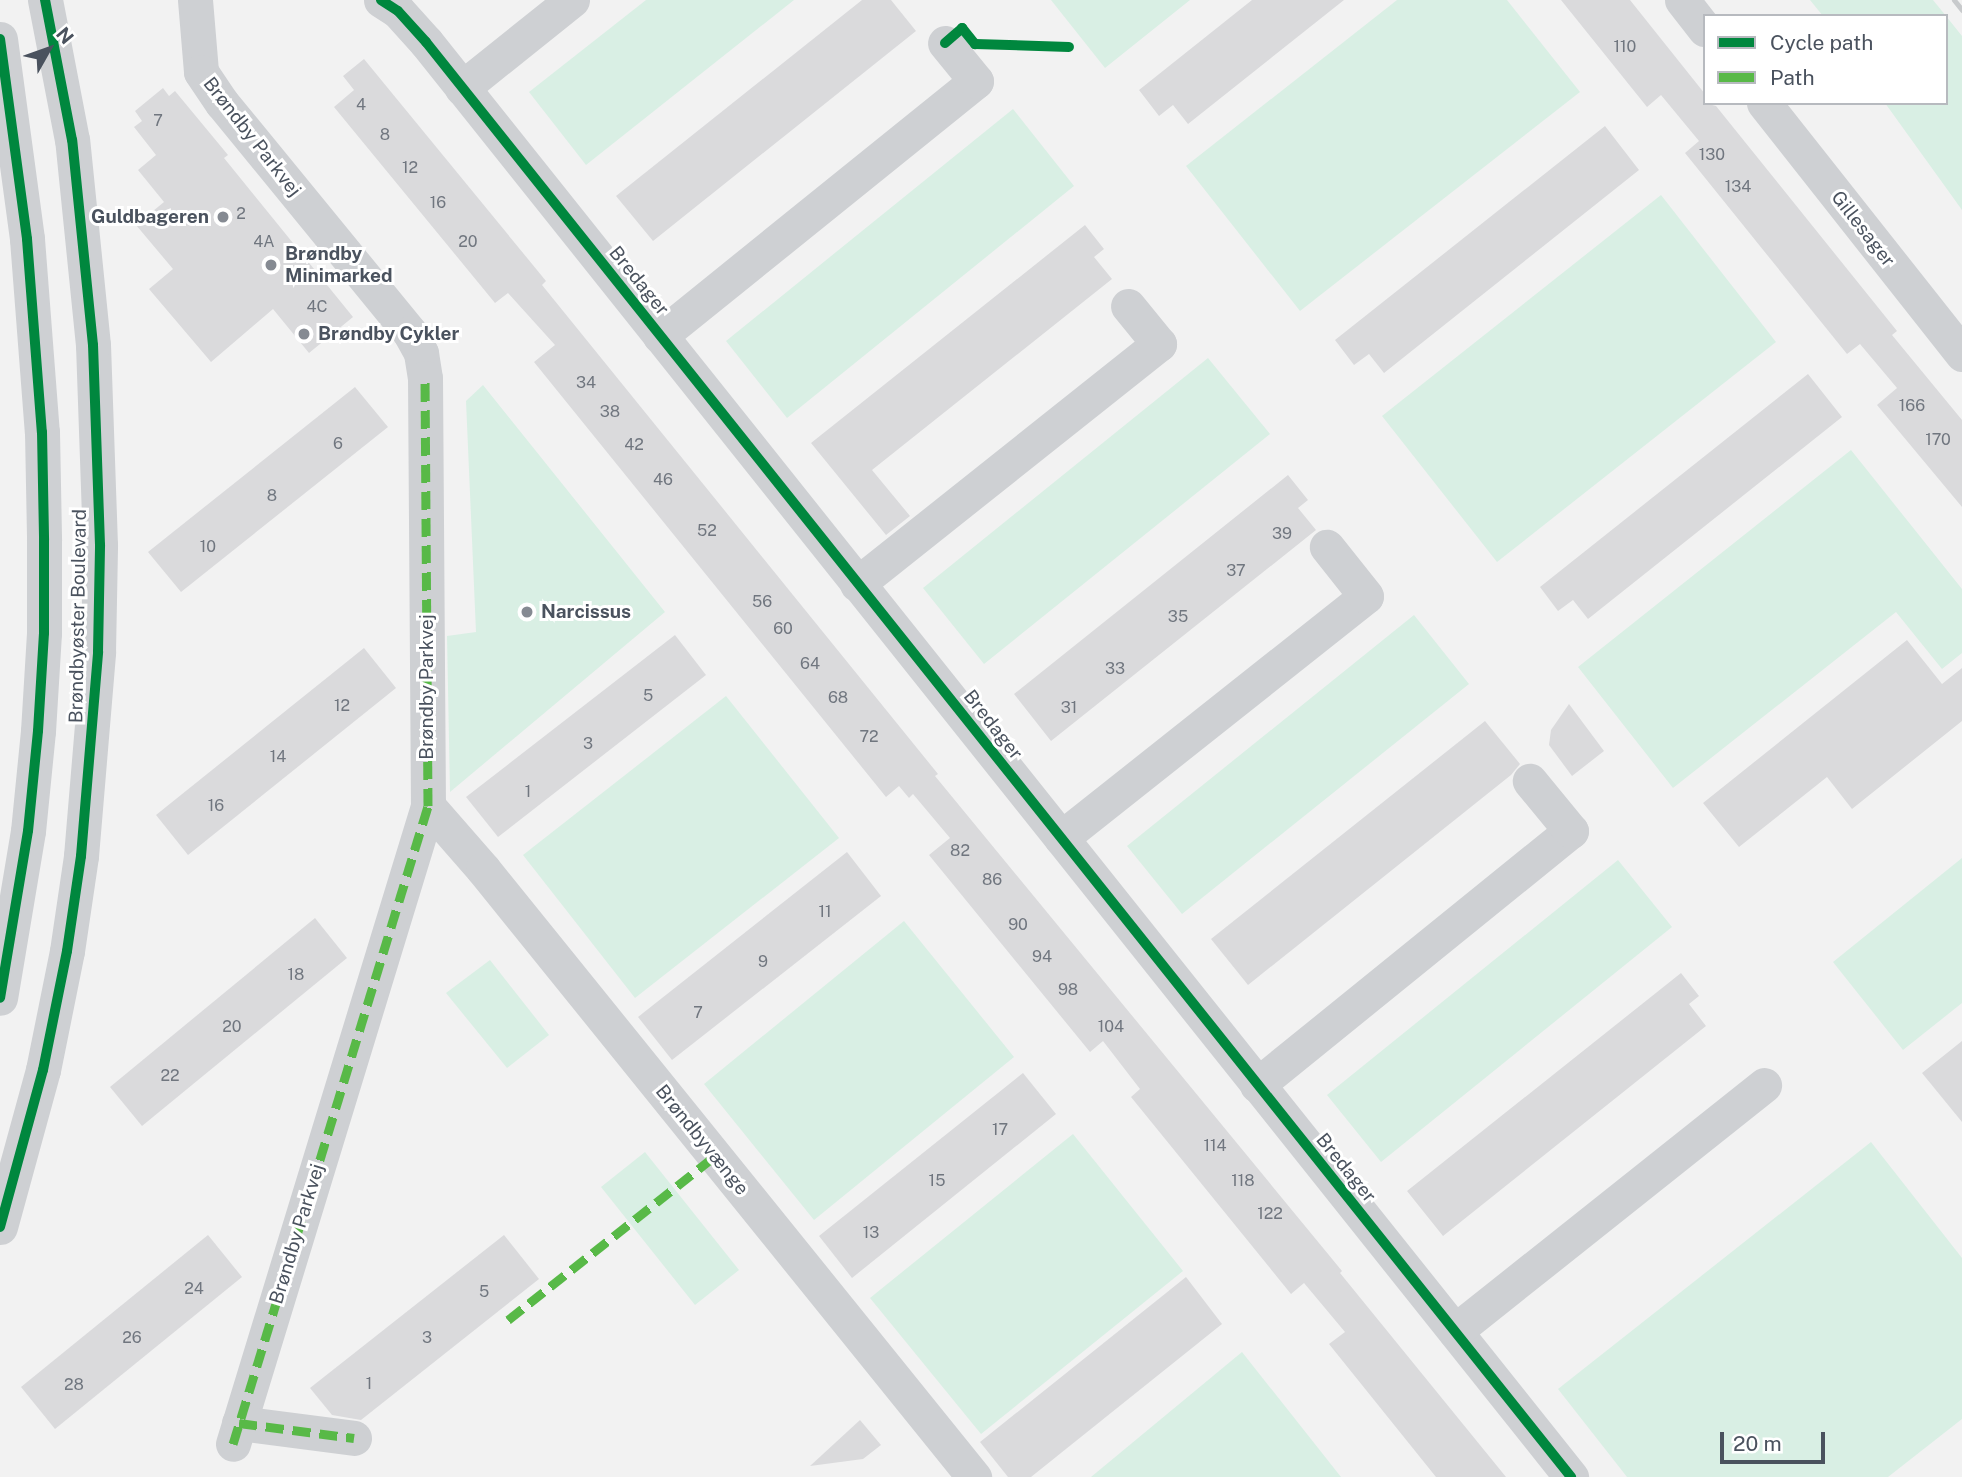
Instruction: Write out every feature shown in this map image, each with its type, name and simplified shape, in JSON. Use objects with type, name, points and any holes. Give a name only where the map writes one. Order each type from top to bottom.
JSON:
[{"type":"street","name":"Brøndbyøster Boulevard","points":[[0,1227],[43,1070],[67,951],[81,856],[99,652],[100,545],[92,332],[72,140],[45,0]]},
{"type":"street","name":"Brøndby Parkvej","points":[[195,0],[201,72],[222,103],[411,333],[421,353],[425,377],[428,806],[236,1434],[354,1438]]},
{"type":"street","name":"Bredager","points":[[382,0],[398,11],[462,88],[1571,1477]]},
{"type":"street","points":[[462,88],[572,0]]},
{"type":"street","points":[[1682,0],[1703,26]]},
{"type":"street","name":"Brøndbyøster Boulevard","points":[[0,39],[27,239],[42,432],[44,540],[44,632],[38,731],[27,831],[0,998]]},
{"type":"street","name":"Bredager","points":[[660,336],[976,81],[945,43]]},
{"type":"street","name":"Gillesager","points":[[1766,105],[1962,354]]},
{"type":"street","points":[[858,584],[1159,344],[1128,306]]},
{"type":"street","points":[[1061,838],[1366,596],[1327,547]]},
{"type":"street","points":[[1257,1085],[1571,831],[1530,781]]},
{"type":"street","name":"Brøndbyvænge","points":[[428,806],[483,869],[974,1477]]},
{"type":"street","points":[[1455,1331],[1764,1085]]},
{"type":"green space","points":[[646,0],[794,0],[586,165],[529,92]]},
{"type":"green space","points":[[1051,0],[1190,0],[1105,68]]},
{"type":"green space","points":[[1397,0],[1507,0],[1580,92],[1300,311],[1186,166]]},
{"type":"green space","points":[[1810,0],[1933,0],[1944,14],[1821,14]]},
{"type":"green space","points":[[1948,18],[1962,36],[1962,210],[1886,105],[1948,105]]},
{"type":"green space","points":[[1013,109],[1074,186],[787,418],[726,341]]},
{"type":"green space","points":[[1661,195],[1776,342],[1497,562],[1382,416]]},
{"type":"green space","points":[[1208,358],[1270,434],[984,664],[923,588]]},
{"type":"green space","points":[[483,385],[665,612],[450,792],[447,636],[476,632],[466,401]]},
{"type":"green space","points":[[1851,450],[1962,589],[1962,653],[1942,669],[1896,612],[1673,788],[1578,667]]},
{"type":"green space","points":[[1414,615],[1469,684],[1182,914],[1127,846]]},
{"type":"green space","points":[[726,696],[839,838],[635,998],[523,855]]},
{"type":"green space","points":[[1962,858],[1962,1003],[1903,1050],[1833,962]]},
{"type":"green space","points":[[1618,860],[1672,927],[1381,1162],[1327,1095]]},
{"type":"green space","points":[[904,921],[1014,1057],[814,1220],[704,1084]]},
{"type":"green space","points":[[490,960],[549,1035],[507,1068],[446,993]]},
{"type":"green space","points":[[1073,1134],[1183,1271],[981,1434],[870,1298]]},
{"type":"green space","points":[[1871,1142],[1962,1258],[1962,1419],[1888,1477],[1627,1477],[1558,1389]]},
{"type":"green space","points":[[645,1152],[739,1270],[695,1305],[601,1187]]},
{"type":"green space","points":[[1242,1352],[1341,1477],[1091,1477]]},
{"type":"building","points":[[862,0],[891,0],[916,31],[653,241],[616,196]]},
{"type":"building","points":[[1252,0],[1344,0],[1188,124],[1173,105],[1159,116],[1139,90]]},
{"type":"building","points":[[1561,0],[1630,0],[1703,91],[1703,105],[1716,106],[1897,331],[1892,335],[1962,420],[1962,507],[1877,405],[1897,388],[1860,344],[1847,354],[1685,153],[1699,141],[1661,95],[1647,107]]},
{"type":"building","points":[[364,59],[546,281],[542,285],[938,774],[935,776],[1342,1271],[1340,1273],[1506,1477],[1436,1477],[1329,1344],[1345,1332],[1304,1283],[1291,1294],[1131,1097],[1140,1089],[1103,1041],[1090,1052],[929,855],[950,838],[913,794],[909,798],[899,786],[886,797],[534,362],[555,345],[508,293],[495,303],[334,107],[354,90],[343,76]]},
{"type":"building","points":[[163,88],[169,96],[175,91],[228,155],[224,158],[353,317],[309,353],[273,309],[211,362],[149,289],[173,269],[136,225],[164,202],[138,170],[156,155],[134,127],[142,121],[135,111]]},
{"type":"building","points":[[1605,126],[1639,170],[1384,373],[1369,354],[1354,365],[1335,340]]},
{"type":"building","points":[[1085,225],[1104,249],[1094,257],[1112,279],[872,470],[910,516],[886,535],[811,443]]},
{"type":"building","points":[[1808,374],[1842,417],[1588,619],[1573,600],[1558,611],[1540,587]]},
{"type":"building","points":[[355,387],[388,427],[181,592],[148,552]]},
{"type":"building","points":[[1288,475],[1308,500],[1298,508],[1316,530],[1051,741],[1014,694]]},
{"type":"building","points":[[675,635],[706,675],[498,837],[466,797]]},
{"type":"building","points":[[1907,640],[1942,684],[1962,668],[1962,721],[1852,809],[1827,777],[1739,847],[1703,803]]},
{"type":"building","points":[[364,648],[396,688],[188,855],[156,815]]},
{"type":"building","points":[[1569,704],[1604,751],[1572,776],[1549,745],[1551,730]]},
{"type":"building","points":[[1485,721],[1520,764],[1511,775],[1248,985],[1211,939]]},
{"type":"building","points":[[847,852],[881,896],[672,1060],[638,1017]]},
{"type":"building","points":[[315,918],[347,958],[142,1126],[110,1087]]},
{"type":"building","points":[[1681,973],[1699,996],[1689,1004],[1706,1026],[1443,1236],[1407,1191]]},
{"type":"building","points":[[1962,1041],[1962,1122],[1922,1073]]},
{"type":"building","points":[[1023,1073],[1056,1114],[852,1278],[819,1236]]},
{"type":"building","points":[[208,1235],[242,1277],[55,1429],[21,1387]]},
{"type":"building","points":[[504,1235],[539,1279],[361,1420],[332,1415],[310,1388]]},
{"type":"building","points":[[1186,1277],[1222,1324],[1031,1477],[1008,1477],[980,1442]]},
{"type":"building","points":[[860,1420],[881,1445],[863,1459],[810,1466]]},
{"type":"railway","points":[[1954,0],[1962,10]]},
{"type":"marked path","points":[[233,1444],[428,806],[425,378]]},
{"type":"marked path","points":[[508,1320],[715,1156]]},
{"type":"marked path","points":[[239,1423],[354,1438]]},
{"type":"cycle path","points":[[0,1227],[43,1070],[67,951],[81,856],[98,652],[100,545],[93,345],[72,140],[45,0]]},
{"type":"cycle path","points":[[381,0],[398,11],[426,42],[1571,1477]]},
{"type":"cycle path","points":[[945,43],[962,28],[975,44],[1069,47]]},
{"type":"cycle path","points":[[0,39],[27,239],[42,432],[44,540],[44,633],[38,731],[28,831],[0,998]]},
{"type":"place","name":"Guldbageren","points":[[223,217]]},
{"type":"place","name":"Brøndby Minimarked","points":[[271,265]]},
{"type":"place","name":"Brøndby Cykler","points":[[304,334]]},
{"type":"place","name":"Narcissus","points":[[527,612]]}]
